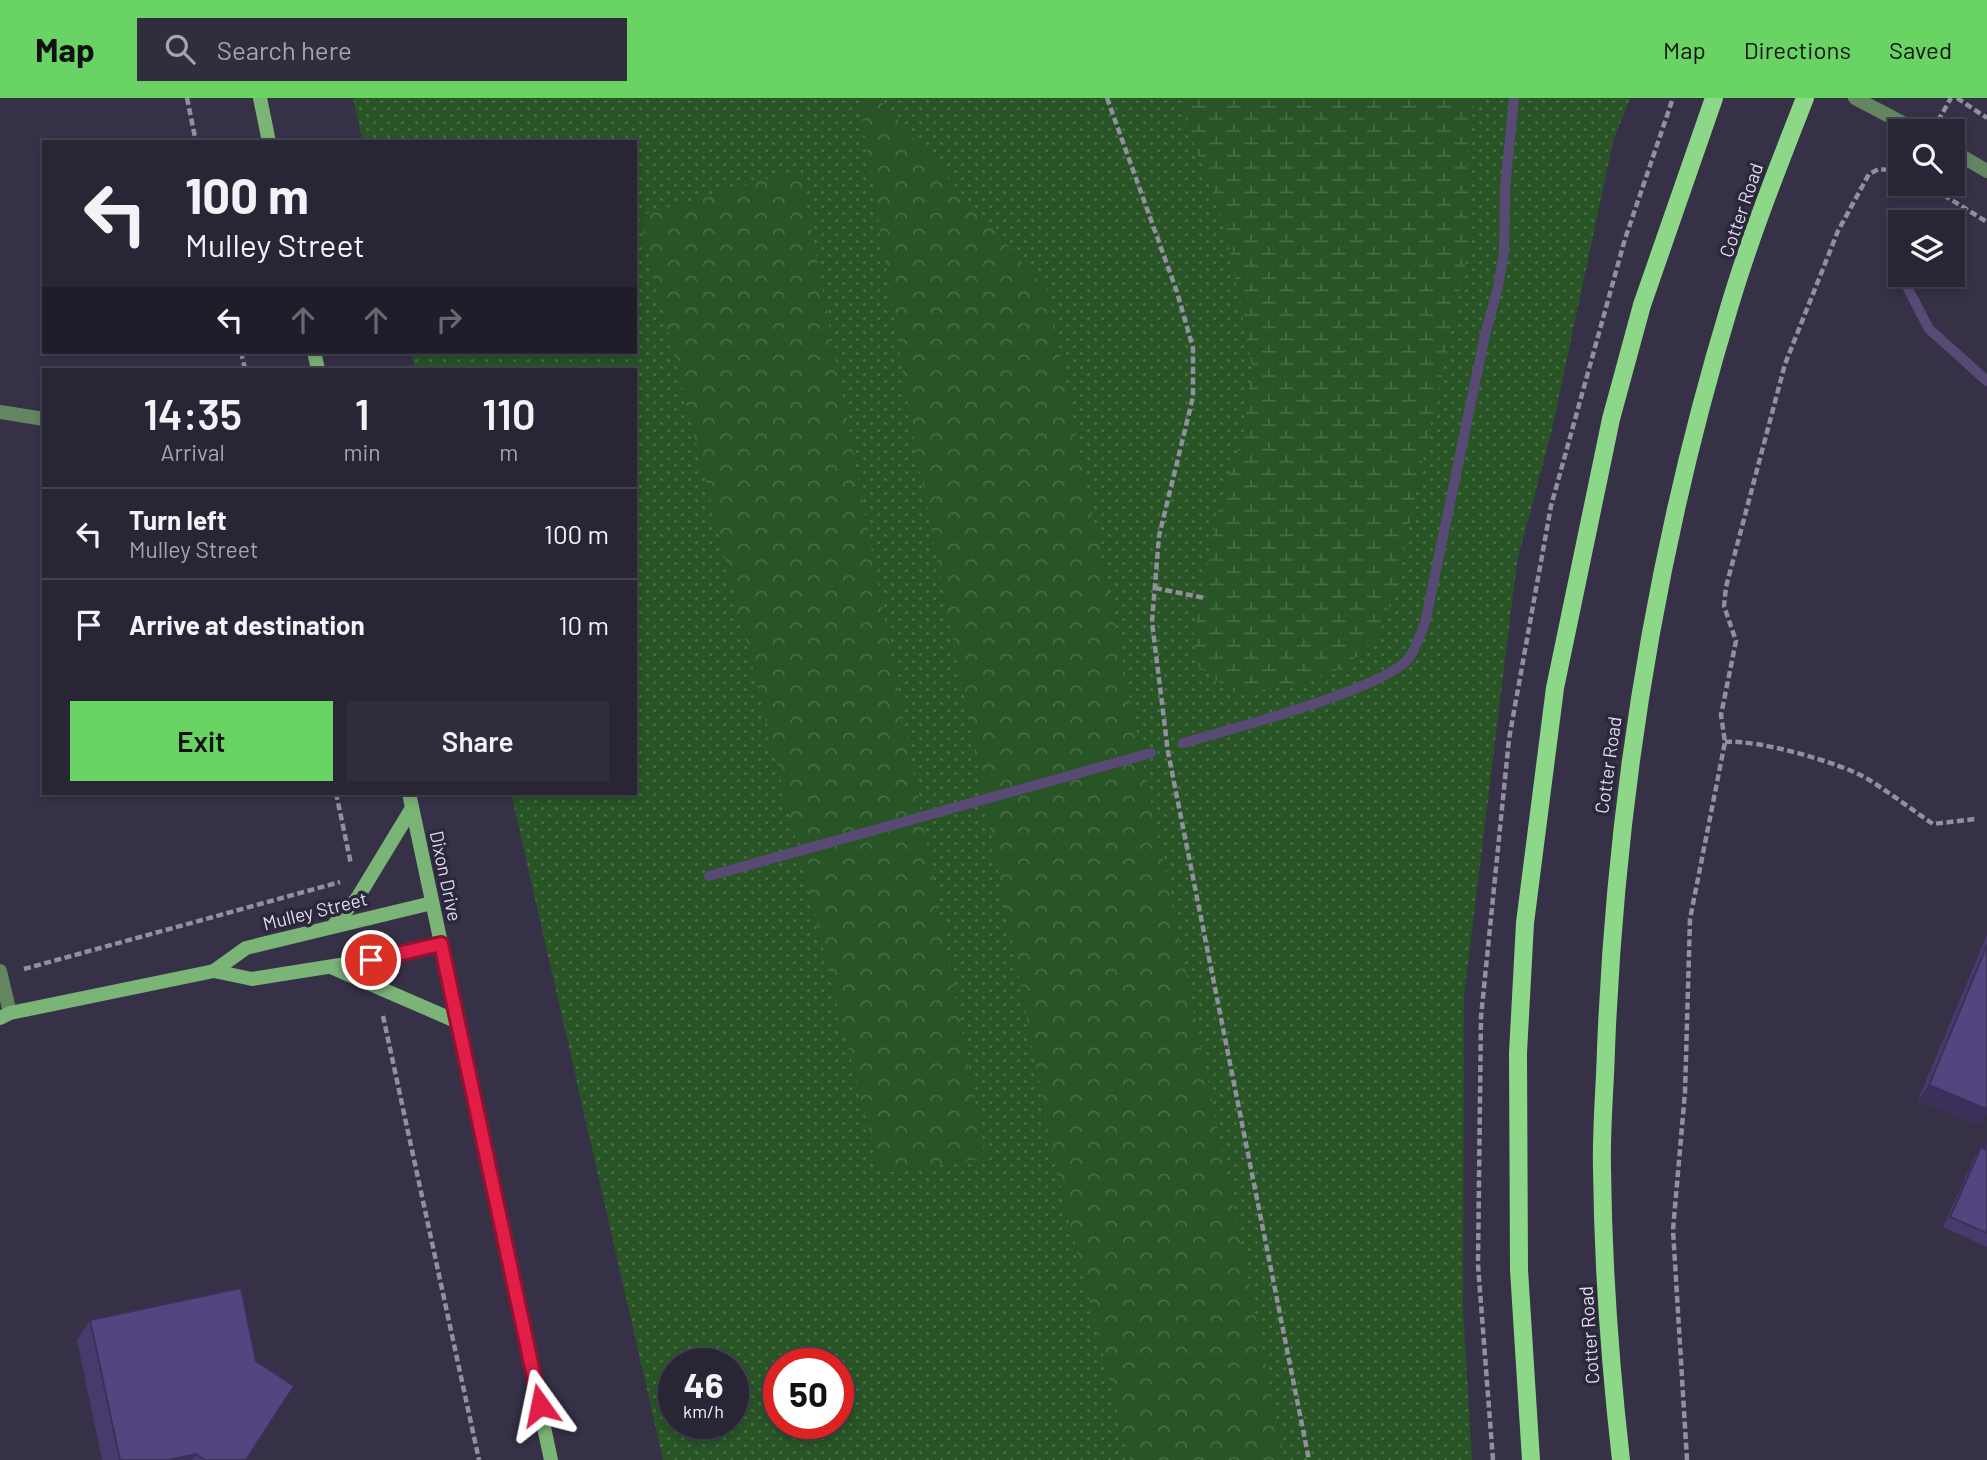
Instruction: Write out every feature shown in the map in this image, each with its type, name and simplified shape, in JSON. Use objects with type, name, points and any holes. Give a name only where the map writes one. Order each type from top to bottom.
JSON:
[{"type":"main road","points":[[260,98],[269,140]]},
{"type":"main road","points":[[1531,1460],[1519,1270],[1518,1053],[1525,923],[1555,688],[1611,419],[1642,305],[1714,98]]},
{"type":"main road","name":"Cotter Road","points":[[1620,1460],[1608,1343],[1602,1166],[1608,994],[1620,832],[1642,671],[1671,533],[1710,374],[1734,293],[1805,98]]},
{"type":"main road","name":"Dixon Drive","points":[[409,795],[551,1460]]},
{"type":"main road","points":[[332,926],[358,897],[412,808]]},
{"type":"main road","name":"Mulley Street","points":[[5,1016],[214,971],[246,948],[432,903]]},
{"type":"main road","name":"Mulley Street","points":[[214,971],[252,979],[331,967],[441,944]]},
{"type":"main road","points":[[331,967],[458,1022]]},
{"type":"street","points":[[1855,98],[1895,119]]},
{"type":"street","points":[[1965,158],[1987,171]]},
{"type":"street","points":[[0,412],[42,419]]},
{"type":"street","name":"Mulley Street","points":[[0,973],[5,1016]]},
{"type":"path","points":[[187,98],[196,140]]},
{"type":"path","points":[[1107,98],[1180,302],[1193,348],[1193,397],[1159,536],[1153,652],[1168,752],[1309,1460]]},
{"type":"path","points":[[1939,119],[1951,98]]},
{"type":"path","points":[[1957,98],[1987,118]]},
{"type":"path","points":[[1687,1460],[1672,1230],[1682,1143],[1690,919],[1725,742],[1721,715],[1736,641],[1724,606],[1726,587],[1785,363],[1838,231],[1862,182],[1869,174],[1879,169],[1888,170]]},
{"type":"path","points":[[1945,196],[1987,222]]},
{"type":"path","points":[[1155,588],[1205,597]]},
{"type":"path","points":[[1725,742],[1743,740],[1779,748],[1863,776],[1933,824],[1975,819]]},
{"type":"path","points":[[335,795],[358,897]]},
{"type":"path","points":[[0,973],[354,878]]},
{"type":"path","points":[[377,987],[479,1460]]},
{"type":"green space","points":[[353,98],[1630,98],[1613,142],[1552,429],[1517,562],[1464,996],[1463,1309],[1472,1460],[663,1460],[658,1439],[749,1439],[749,1348],[658,1348],[658,1438],[511,795],[637,795],[637,368],[415,368],[411,354],[637,354],[637,140],[363,140]]},
{"type":"green space","points":[[859,98],[878,98],[1047,290],[1285,1460],[1130,1460],[1057,1173],[911,424]]},
{"type":"green space","points":[[1183,98],[1475,98],[1467,151],[1469,248],[1396,586],[1381,627],[1353,660],[1316,679],[1275,688],[1232,692],[1199,667],[1193,637],[1217,514],[1243,435],[1252,366],[1224,221],[1186,124]]},
{"type":"green space","points":[[800,169],[986,1158],[880,1174],[639,216]]},
{"type":"building","points":[[1987,945],[1987,1109],[1929,1085]]},
{"type":"building","points":[[1981,1147],[1987,1150],[1987,1233],[1950,1217]]},
{"type":"building","points":[[241,1288],[256,1361],[294,1386],[246,1460],[205,1460],[196,1454],[168,1460],[120,1460],[90,1320]]},
{"type":"waterway","points":[[1183,743],[1268,719],[1370,683],[1394,670],[1409,658],[1414,650],[1425,623],[1485,335],[1498,287],[1504,252],[1505,188],[1514,98]]},
{"type":"waterway","points":[[1907,287],[1929,329],[1987,381]]},
{"type":"waterway","points":[[709,876],[1151,753]]},
{"type":"route","points":[[371,960],[441,944],[540,1405]]}]
